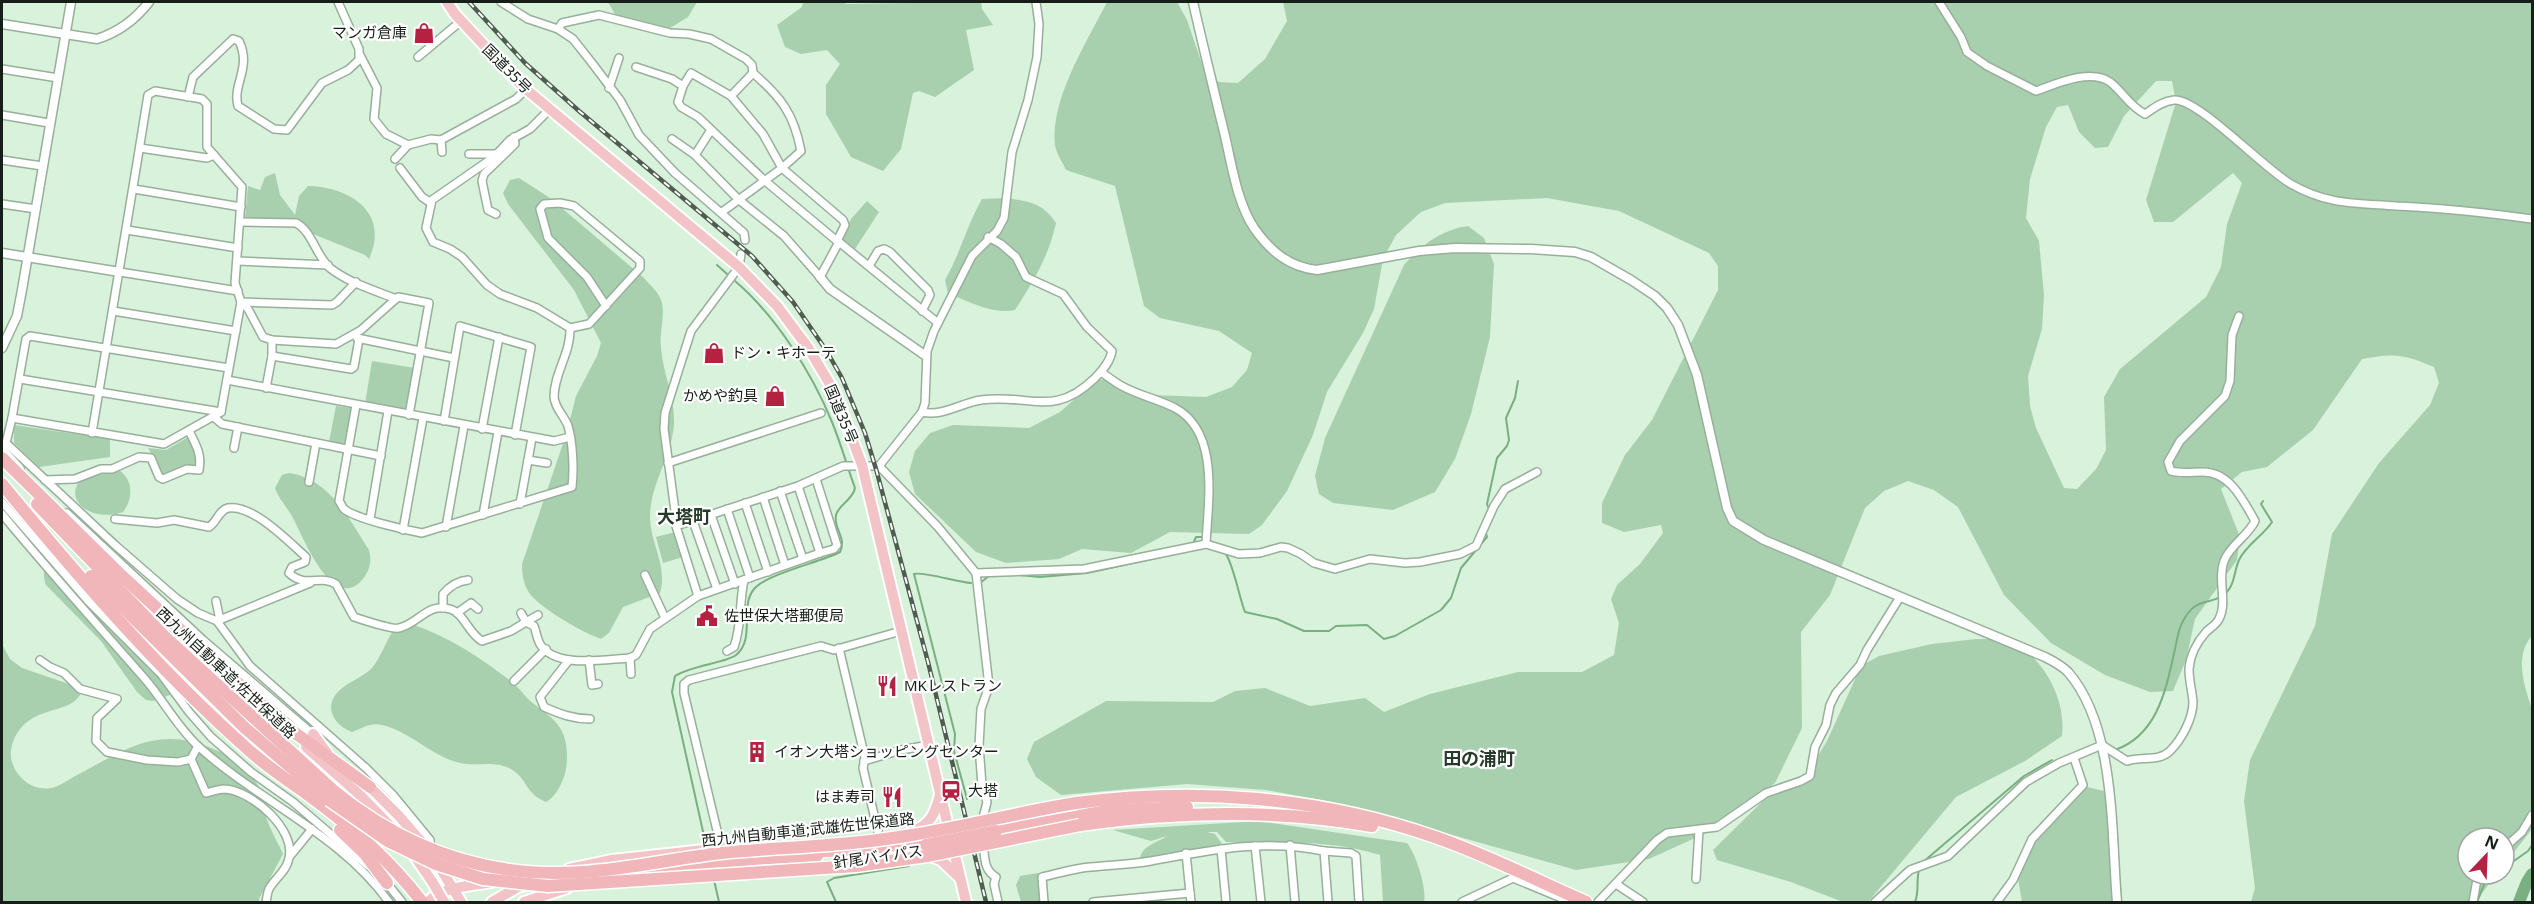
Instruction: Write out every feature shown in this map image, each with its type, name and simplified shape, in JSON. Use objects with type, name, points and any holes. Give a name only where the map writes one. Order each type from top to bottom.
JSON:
[{"type":"highway","name":"国道35号","points":[[447,2],[461,21],[526,89],[739,267],[777,306],[809,349],[834,391],[902,631],[966,903]]},
{"type":"highway","points":[[2,458],[121,575],[280,722],[406,823],[437,862],[461,903]]},
{"type":"highway","name":"西九州自動車道;佐世保道路","points":[[2,465],[112,584],[332,796]]},
{"type":"highway","points":[[2,482],[109,608],[199,702],[267,767],[354,843],[387,883]]},
{"type":"highway","name":"西九州自動車道;佐世保道路","points":[[2,482],[154,641],[244,728],[388,841],[421,858],[461,866]]},
{"type":"highway","points":[[280,722],[329,756],[365,791],[408,847],[444,903]]},
{"type":"highway","points":[[313,734],[329,756]]},
{"type":"highway","points":[[267,767],[307,794],[363,838],[418,898]]},
{"type":"highway","points":[[912,832],[928,824],[940,795]]},
{"type":"highway","name":"西九州自動車道;武雄佐世保道路","points":[[461,866],[484,866],[528,872],[585,872],[721,854],[875,840],[1076,803],[1149,795],[1253,798],[1315,806],[1377,819],[1436,837],[1586,903]]},
{"type":"highway","points":[[720,857],[753,859],[838,855],[926,843],[1118,802],[1149,799],[1253,798]]},
{"type":"highway","points":[[996,829],[1113,810],[1186,807],[1259,809],[1316,814],[1408,834]]},
{"type":"highway","name":"西九州自動車道;武雄佐世保道路","points":[[461,866],[500,882],[548,886],[821,869],[905,860],[1080,825],[1148,817],[1249,813],[1342,821],[1408,834],[1505,866]]},
{"type":"highway","name":"針尾バイパス","points":[[493,901],[518,887],[548,878],[705,860],[720,857],[932,829],[950,835],[939,849],[915,854],[815,865],[720,857]]},
{"type":"highway","points":[[515,903],[548,890],[720,857],[837,851],[926,843]]},
{"type":"highway","points":[[915,854],[926,854],[941,860],[960,879]]},
{"type":"highway","points":[[428,903],[435,895],[454,889],[569,869],[705,860]]},
{"type":"highway","points":[[437,862],[459,878],[484,884]]},
{"type":"highway","points":[[524,903],[582,884]]},
{"type":"street","points":[[2,348],[16,316],[28,257],[71,2]]},
{"type":"street","points":[[2,24],[66,36],[97,39],[111,35],[139,14],[149,2]]},
{"type":"street","points":[[338,2],[376,88],[374,119],[386,134],[408,145]]},
{"type":"street","points":[[501,2],[528,19],[558,29],[573,39],[620,100],[639,135],[675,173],[744,233],[745,240]]},
{"type":"street","points":[[879,466],[922,412],[925,403],[926,356],[938,323],[972,256],[988,237],[997,231],[1004,218],[1012,152],[1033,79],[1038,42],[1036,2]]},
{"type":"street","points":[[1193,2],[1237,186],[1253,227],[1272,250],[1297,266],[1317,270],[1419,251],[1455,248],[1557,250],[1591,257],[1655,296],[1667,308],[1678,325],[1697,375],[1723,496],[1733,521],[1764,540],[2045,657],[2066,670],[2079,686],[2098,727],[2102,745],[2108,778],[2117,903]]},
{"type":"street","points":[[1939,2],[1961,37],[1967,52],[1987,66],[2036,91],[2063,81],[2098,77],[2110,83],[2125,100],[2145,114],[2161,104],[2179,101],[2197,108],[2261,163],[2292,185],[2329,201],[2532,219]]},
{"type":"street","points":[[558,29],[562,23],[599,15],[670,33],[711,39],[752,64],[753,73],[781,100],[795,125],[801,151],[782,168],[722,212]]},
{"type":"street","points":[[418,57],[461,21]]},
{"type":"street","points":[[188,97],[193,77],[233,39],[239,41],[245,57],[237,99],[238,106],[274,129],[283,131],[287,130],[322,83],[355,66],[360,55]]},
{"type":"street","points":[[609,88],[619,58]]},
{"type":"street","points":[[636,67],[672,79],[683,86]]},
{"type":"street","points":[[2,69],[58,78]]},
{"type":"street","points":[[820,277],[838,242],[845,225],[843,220],[782,168],[763,134],[731,96],[691,73],[683,86],[678,102],[681,107],[698,117],[764,180],[838,242],[938,323]]},
{"type":"street","points":[[731,96],[753,73]]},
{"type":"street","points":[[395,159],[408,145],[431,139],[441,140],[516,99],[526,89]]},
{"type":"street","points":[[12,418],[92,434],[164,444],[221,412],[241,302],[235,283],[242,186],[207,147],[207,104],[202,99],[155,91],[148,95],[92,434]]},
{"type":"street","points":[[549,108],[530,129],[514,137],[497,154],[464,180],[432,200],[426,228],[433,242],[462,257],[486,285],[500,294],[537,308],[570,328],[589,324],[606,306],[640,268],[639,261],[574,206],[560,203],[544,204],[540,209],[548,238],[587,277],[606,306]]},
{"type":"street","points":[[2,115],[49,123]]},
{"type":"street","points":[[694,155],[711,130]]},
{"type":"street","points":[[496,214],[488,210],[482,181],[483,174],[515,144],[514,137]]},
{"type":"street","points":[[441,140],[442,152]]},
{"type":"street","points":[[672,140],[694,155],[738,199],[784,236],[830,289],[926,356]]},
{"type":"street","points":[[140,148],[207,158],[214,155]]},
{"type":"street","points":[[469,154],[497,154]]},
{"type":"street","points":[[2,160],[42,166]]},
{"type":"street","points":[[400,168],[422,197],[431,203]]},
{"type":"street","points":[[134,189],[241,207]]},
{"type":"street","points":[[2,204],[36,209]]},
{"type":"street","points":[[240,222],[296,223],[301,226],[328,265],[356,282],[396,299],[410,298],[429,303],[409,415]]},
{"type":"street","points":[[127,230],[238,248]]},
{"type":"street","points":[[922,412],[932,415],[977,401],[993,399],[1057,402],[1075,394],[1101,372],[1110,358],[1112,351],[1087,327],[1063,294],[1026,277],[1016,257],[1001,244],[988,237]]},
{"type":"street","points":[[869,266],[878,251],[884,249],[890,252],[928,290],[930,295],[922,311]]},
{"type":"street","points":[[2,252],[238,291]]},
{"type":"street","points":[[698,596],[677,526],[664,429],[665,413],[691,331],[739,267],[741,254]]},
{"type":"street","points":[[237,261],[328,265]]},
{"type":"street","points":[[241,302],[332,305],[337,303],[356,282]]},
{"type":"street","points":[[241,302],[248,309],[262,337],[272,340],[336,344],[351,337],[396,299]]},
{"type":"street","points":[[113,311],[236,331]]},
{"type":"street","points":[[1875,903],[1910,870],[1948,856],[2026,782],[2059,763],[2102,745],[2127,761],[2137,757],[2159,758],[2172,749],[2183,733],[2193,703],[2189,670],[2192,656],[2197,645],[2218,621],[2222,610],[2220,574],[2225,558],[2251,529],[2255,521],[2247,506],[2223,476],[2212,472],[2177,473],[2171,471],[2168,462],[2180,441],[2225,396],[2230,381],[2232,335],[2239,316]]},
{"type":"street","points":[[444,422],[460,326],[531,347],[515,435]]},
{"type":"street","points":[[356,405],[339,501],[344,509],[370,519],[403,530],[422,533],[572,488],[568,426],[556,407],[554,395],[571,342],[570,328]]},
{"type":"street","points":[[229,368],[30,336],[26,339],[6,443],[82,515],[177,599],[198,613],[218,621],[321,580],[331,581],[340,589],[354,617],[393,629],[402,628],[433,608],[443,608],[457,613],[473,636],[482,641],[512,632],[538,615]]},
{"type":"street","points":[[351,337],[454,358]]},
{"type":"street","points":[[482,429],[499,337]]},
{"type":"street","points":[[272,356],[351,369],[354,367],[359,339]]},
{"type":"street","points":[[266,388],[272,356],[272,340]]},
{"type":"street","points":[[1101,372],[1119,385],[1176,409],[1197,426],[1203,438],[1207,460],[1206,544]]},
{"type":"street","points":[[20,379],[221,412]]},
{"type":"street","points":[[226,380],[532,438],[554,441],[570,437]]},
{"type":"street","points":[[370,519],[388,411]]},
{"type":"street","points":[[668,463],[821,413]]},
{"type":"street","points":[[214,417],[222,424],[381,456]]},
{"type":"street","points":[[403,530],[423,418]]},
{"type":"street","points":[[446,527],[464,426]]},
{"type":"street","points":[[234,448],[238,427]]},
{"type":"street","points":[[45,480],[75,479],[100,469],[112,469],[139,457],[150,458],[159,477],[163,479],[187,469],[199,470],[199,450],[189,430]]},
{"type":"street","points":[[483,515],[498,432]]},
{"type":"street","points":[[520,504],[532,438]]},
{"type":"street","points":[[309,482],[316,443]]},
{"type":"street","points":[[2,448],[58,505],[203,640],[313,734],[365,791]]},
{"type":"street","points":[[528,460],[547,463]]},
{"type":"street","points":[[677,526],[798,486],[843,466],[856,465],[879,466],[938,527],[976,573],[989,686],[981,709],[979,746],[982,786],[987,802],[981,826],[986,868],[996,877],[994,884],[998,903]]},
{"type":"street","points":[[976,573],[1084,569],[1206,544],[1239,554],[1260,553],[1281,547],[1288,548],[1314,563],[1335,569],[1370,559],[1405,563],[1460,554],[1472,549],[1479,541],[1494,506],[1505,489],[1537,472]]},
{"type":"street","points":[[521,613],[525,622],[534,626],[541,646],[559,658],[589,660],[630,658],[636,655],[650,629],[698,596],[834,549],[837,545],[816,479]]},
{"type":"street","points":[[798,486],[820,553]]},
{"type":"street","points":[[780,491],[802,559]]},
{"type":"street","points":[[763,497],[786,565]]},
{"type":"street","points":[[2,502],[88,600],[161,674],[211,737],[387,883],[402,903]]},
{"type":"street","points":[[745,503],[768,572]]},
{"type":"street","points":[[115,519],[156,523],[174,520],[209,527],[222,511],[229,508],[252,513],[306,557],[305,562],[292,567],[289,573],[310,583]]},
{"type":"street","points":[[727,509],[747,579],[738,638],[734,647],[727,651]]},
{"type":"street","points":[[2,514],[147,681],[173,718],[198,746],[312,829],[359,868],[388,903]]},
{"type":"street","points":[[711,515],[735,584]]},
{"type":"street","points":[[693,521],[717,589]]},
{"type":"street","points":[[645,575],[665,618]]},
{"type":"street","points":[[443,608],[443,594],[447,589],[458,581],[468,580]]},
{"type":"street","points":[[1598,903],[1657,840],[1667,833],[1717,827],[1766,793],[1810,776],[1815,747],[1826,725],[1830,705],[1836,693],[1860,665],[1900,597]]},
{"type":"street","points":[[216,602],[218,621],[250,666],[366,768],[393,795],[430,840],[430,852]]},
{"type":"street","points":[[457,613],[471,603],[478,609]]},
{"type":"street","points":[[720,857],[684,693],[684,684],[689,680],[821,646],[834,650],[902,631]]},
{"type":"street","points":[[839,648],[879,836]]},
{"type":"street","points":[[514,681],[546,649]]},
{"type":"street","points":[[630,658],[631,674]]},
{"type":"street","points":[[39,660],[50,668],[64,673],[81,689],[117,699],[97,718],[96,741],[107,752],[147,760],[178,762],[191,759],[198,746]]},
{"type":"street","points":[[569,660],[540,697],[544,707],[561,715],[590,719]]},
{"type":"street","points":[[589,660],[593,685]]},
{"type":"street","points":[[864,761],[901,750],[929,746]]},
{"type":"street","points":[[1996,903],[2013,880],[2032,839],[2083,784],[2074,758]]},
{"type":"street","points":[[191,759],[206,793],[225,789],[242,795],[267,810],[278,822],[289,843],[290,856]]},
{"type":"street","points":[[2516,837],[2532,816]]},
{"type":"street","points":[[266,903],[269,889],[286,866],[290,856],[312,829]]},
{"type":"street","points":[[1696,879],[1699,830]]},
{"type":"street","points":[[1290,845],[1295,903]]},
{"type":"street","points":[[1044,903],[1042,877],[1079,868],[1149,861],[1186,853],[1221,849],[1290,845],[1351,853],[1356,856],[1359,903]]},
{"type":"street","points":[[1256,846],[1262,903]]},
{"type":"street","points":[[1221,849],[1226,903]]},
{"type":"street","points":[[1324,851],[1328,903]]},
{"type":"street","points":[[1186,853],[1191,903]]},
{"type":"street","points":[[1462,903],[1513,878],[1570,903]]},
{"type":"street","points":[[1616,884],[1643,903]]},
{"type":"street","points":[[2473,903],[2476,886]]},
{"type":"street","points":[[1093,903],[1190,893]]},
{"type":"green space","points":[[608,2],[697,2],[688,17],[670,28],[616,16]]},
{"type":"green space","points":[[803,2],[844,2],[846,4],[981,2],[982,9],[993,25],[966,30],[974,70],[935,97],[919,91],[913,93],[901,149],[883,171],[851,157],[826,114],[826,85],[840,64],[827,50],[801,54],[785,47],[777,25],[802,7]]},
{"type":"green space","points":[[1107,2],[1177,2],[1187,20],[1205,73],[1219,82],[1238,83],[1265,59],[1287,21],[1283,2],[2532,2],[2532,636],[2523,652],[2522,671],[2532,709],[2532,829],[2516,850],[2516,826],[2456,826],[2456,886],[2488,886],[2475,902],[2251,902],[2255,888],[2244,801],[2250,760],[2315,626],[2332,534],[2379,463],[2430,405],[2439,383],[2434,367],[2414,359],[2391,355],[2362,359],[2313,430],[2267,467],[2242,472],[2221,489],[2240,537],[2237,560],[2195,619],[2186,660],[2173,691],[2150,692],[2105,675],[2051,643],[2004,595],[1958,507],[1934,490],[1908,481],[1884,491],[1865,508],[1830,595],[1801,632],[1802,728],[1775,783],[1706,833],[1649,859],[1576,870],[1343,804],[1266,790],[1187,784],[1061,795],[1036,777],[1027,759],[1034,742],[1106,701],[1213,702],[1235,691],[1265,688],[1310,706],[1365,698],[1384,712],[1430,694],[1518,672],[1582,672],[1614,655],[1619,623],[1611,599],[1617,585],[1640,564],[1663,533],[1661,525],[1624,532],[1602,523],[1602,503],[1625,455],[1652,420],[1718,290],[1718,266],[1709,253],[1619,211],[1547,198],[1445,203],[1421,212],[1396,235],[1383,259],[1374,309],[1363,333],[1327,392],[1313,435],[1287,491],[1262,525],[1249,534],[1170,532],[1131,553],[1082,549],[1059,559],[1006,563],[976,552],[915,494],[909,472],[915,451],[930,433],[953,425],[1029,428],[1060,412],[1096,380],[1114,379],[1151,395],[1206,397],[1232,387],[1247,370],[1252,353],[1219,331],[1160,318],[1144,306],[1115,186],[1066,170],[1055,145],[1055,127],[1064,90],[1080,53]],"holes":[[[2156,81],[2172,81],[2176,102],[2146,200],[2154,222],[2173,222],[2233,173],[2242,183],[2227,224],[2221,267],[2206,297],[2120,369],[2104,397],[2106,450],[2096,469],[2077,489],[2064,488],[2036,428],[2030,406],[2028,376],[2042,329],[2044,295],[2039,241],[2026,218],[2030,179],[2046,127],[2057,107],[2068,105],[2079,132],[2095,148],[2108,147],[2124,116]]]},
{"type":"green space","points":[[275,173],[280,195],[295,215],[299,196],[308,186],[339,191],[352,197],[362,206],[370,216],[374,228],[374,243],[369,259],[365,255],[313,234],[297,218],[245,218],[248,186],[260,190],[265,177]]},
{"type":"green space","points":[[519,178],[550,198],[643,277],[657,292],[662,303],[661,348],[673,404],[674,424],[669,447],[653,493],[650,517],[662,583],[660,593],[623,607],[609,633],[601,639],[573,626],[541,604],[528,591],[523,578],[522,564],[567,432],[576,396],[597,356],[601,343],[574,290],[508,204],[503,193],[510,180]]},
{"type":"green space","points":[[1007,198],[1041,207],[1056,223],[1045,258],[1015,310],[998,311],[948,293],[945,280],[982,199]]},
{"type":"green space","points":[[867,201],[879,212],[855,249],[842,239],[851,219]]},
{"type":"green space","points":[[1468,226],[1484,238],[1494,264],[1490,337],[1471,414],[1455,459],[1435,492],[1393,510],[1333,503],[1319,494],[1315,476],[1325,438],[1404,265],[1440,235]]},
{"type":"green space","points":[[372,361],[415,368],[407,412],[365,404]]},
{"type":"green space","points":[[336,406],[351,408],[353,412],[347,442],[343,444],[329,442]]},
{"type":"green space","points":[[14,425],[110,439],[110,457],[39,467],[14,443]]},
{"type":"green space","points":[[190,436],[195,447],[194,466],[187,465],[164,476],[148,448],[166,450]]},
{"type":"green space","points":[[107,465],[122,472],[130,490],[130,497],[123,512],[108,515],[85,509],[78,501],[75,492],[79,483],[89,473]]},
{"type":"green space","points":[[289,473],[316,483],[327,492],[346,514],[369,550],[369,569],[362,580],[351,588],[340,587],[320,569],[292,516],[279,497],[275,488],[282,475]]},
{"type":"green space","points":[[675,532],[683,557],[663,563],[656,537]]},
{"type":"green space","points":[[55,555],[129,620],[155,649],[174,689],[170,695],[153,701],[146,700],[137,692],[101,641],[46,585],[44,568]]},
{"type":"green space","points":[[414,625],[454,643],[490,666],[513,683],[558,725],[564,736],[567,751],[566,767],[561,784],[549,800],[546,802],[534,795],[519,775],[508,767],[494,764],[460,763],[440,755],[392,728],[374,724],[352,732],[335,720],[331,708],[335,695],[372,668],[393,631]]},
{"type":"green space","points":[[1976,639],[2008,641],[2017,645],[2037,662],[2052,684],[2057,697],[2061,710],[2062,736],[2025,761],[1956,797],[1868,902],[1843,902],[1791,882],[1717,860],[1713,850],[1774,790],[1808,772],[1827,741],[1861,666],[1879,656],[1932,644]]},
{"type":"green space","points":[[2,644],[10,659],[22,668],[78,687],[81,693],[68,705],[27,722],[19,731],[12,745],[12,763],[16,771],[29,784],[37,787],[55,787],[127,749],[158,740],[174,739],[211,748],[230,756],[246,768],[260,790],[268,822],[283,854],[259,902],[2,902]]},
{"type":"green space","points":[[2087,787],[2104,791],[2122,892],[2118,902],[2022,902],[2018,879],[2029,846],[2077,793]]},
{"type":"green space","points":[[1259,821],[1407,843],[1420,871],[1424,902],[1383,902],[1380,855],[1361,850],[1323,844],[1226,842],[1217,832],[1207,832],[1215,834],[1223,845],[1140,858],[1147,847],[1167,836],[1151,841],[1113,830]]},
{"type":"green space","points":[[1038,873],[1040,902],[1021,902],[1016,885],[1020,876]]},
{"type":"waterway","points":[[717,265],[727,274]]},
{"type":"waterway","points":[[706,845],[672,692],[675,676],[736,655],[742,648],[747,632],[750,596],[760,584],[781,573],[840,552],[842,542],[836,525],[836,515],[852,496],[855,488],[824,403],[803,365],[765,311],[735,281]]},
{"type":"waterway","points":[[1484,522],[1489,509],[1487,504],[1497,458],[1509,440],[1506,418],[1515,398],[1518,381]]},
{"type":"waterway","points":[[2115,750],[2130,743],[2141,734],[2158,709],[2168,680],[2180,629],[2187,614],[2198,604],[2215,600],[2226,593],[2231,586],[2242,555],[2272,522],[2261,504],[2263,501]]},
{"type":"waterway","points":[[1225,553],[1231,564],[1245,612],[1277,619],[1304,631],[1329,631],[1336,626],[1367,625],[1384,639],[1395,636],[1441,610],[1451,598],[1461,568],[1487,537],[1485,530]]},
{"type":"waterway","points":[[1193,544],[1196,537],[1204,537]]},
{"type":"waterway","points":[[1019,575],[1040,577],[1087,573],[1184,552]]},
{"type":"waterway","points":[[967,799],[954,751],[955,734],[914,574],[971,583]]},
{"type":"waterway","points":[[980,583],[989,576]]},
{"type":"waterway","points":[[1923,862],[2024,776],[2052,760]]},
{"type":"waterway","points":[[2516,860],[2532,845]]},
{"type":"waterway","points":[[836,902],[827,882],[834,878],[909,866]]},
{"type":"waterway","points":[[1915,902],[1920,867]]},
{"type":"waterway","points":[[2519,902],[2532,874]]},
{"type":"waterway","points":[[714,880],[719,902]]},
{"type":"waterway","points":[[2477,902],[2484,886]]},
{"type":"railway","points":[[469,2],[525,63],[752,256],[793,302],[826,350],[842,378],[865,433],[876,469],[928,662],[986,902]]},
{"type":"place","name":"マンガ倉庫","points":[[424,33]]},
{"type":"place","name":"ドン・キホーテ","points":[[714,353]]},
{"type":"place","name":"かめや釣具","points":[[775,396]]},
{"type":"place","name":"佐世保大塔郵便局","points":[[707,616]]},
{"type":"place","name":"MKレストラン","points":[[887,686]]},
{"type":"place","name":"イオン大塔ショッピングセンター","points":[[757,752]]},
{"type":"place","name":"大塔","points":[[951,791]]},
{"type":"place","name":"はま寿司","points":[[892,797]]},
{"type":"district","name":"大塔町","points":[[684,517]]},
{"type":"district","name":"田の浦町","points":[[1479,759]]}]
